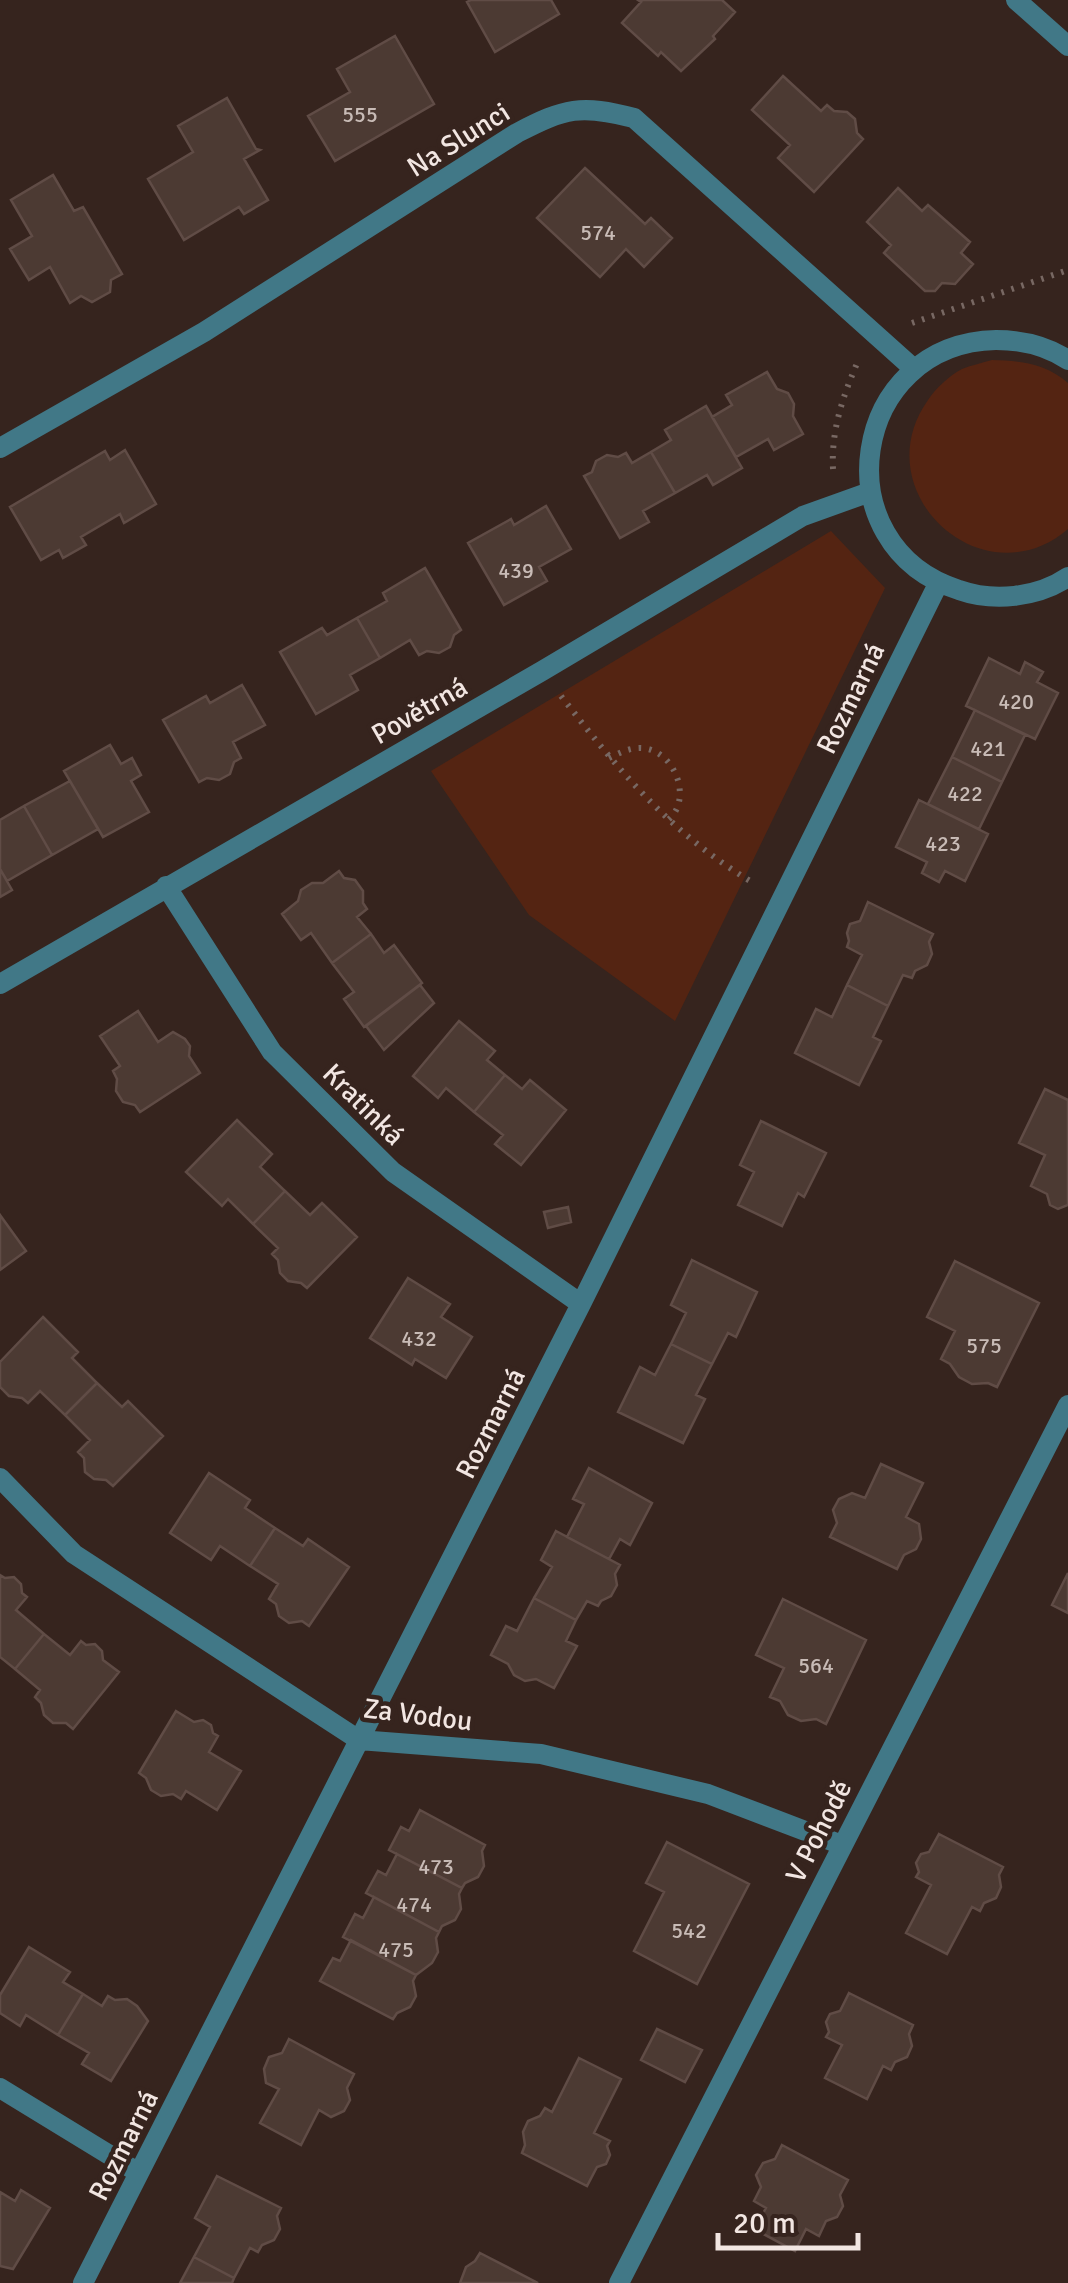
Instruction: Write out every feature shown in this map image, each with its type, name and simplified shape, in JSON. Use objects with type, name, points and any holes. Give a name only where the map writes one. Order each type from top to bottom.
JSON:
[{"type":"street","points":[[1016,0],[1068,46]]},
{"type":"street","name":"Na Slunci","points":[[0,448],[204,332],[517,133],[556,113],[596,108],[634,118],[914,369]]},
{"type":"street","points":[[1065,352],[1016,340],[973,340],[932,355],[898,383],[878,417],[868,454],[870,492],[882,529],[906,560],[938,584],[978,597],[1022,595],[1068,576]]},
{"type":"street","name":"Povětrná","points":[[0,984],[803,516],[870,492]]},
{"type":"street","name":"Rozmarná","points":[[83,2283],[582,1304],[938,584]]},
{"type":"street","name":"Kratinká","points":[[166,886],[272,1052],[394,1172],[582,1304]]},
{"type":"street","name":"V Pohodě","points":[[619,2283],[1068,1405]]},
{"type":"street","name":"Za Vodou","points":[[0,1478],[74,1554],[359,1740],[541,1754],[708,1794],[842,1844]]},
{"type":"street","points":[[0,2088],[139,2173]]},
{"type":"path","points":[[840,503],[832,466],[840,404],[860,354],[880,338],[920,320],[1068,270]]},
{"type":"path","points":[[542,671],[632,785],[668,820],[713,859],[781,900]]},
{"type":"path","points":[[610,758],[640,748],[662,756],[672,767],[680,792],[676,813],[668,820]]},
{"type":"shaded area","points":[[992,360],[1032,364],[1068,383],[1068,529],[1035,548],[1001,553],[969,545],[942,526],[921,500],[910,469],[912,435],[931,396],[962,369]]},
{"type":"shaded area","points":[[831,531],[885,588],[675,1021],[529,915],[431,771]]},
{"type":"building","points":[[551,0],[559,14],[495,52],[467,2]]},
{"type":"building","points":[[638,0],[722,0],[735,12],[713,36],[715,39],[681,71],[622,23],[641,2]]},
{"type":"building","points":[[395,36],[434,104],[335,161],[308,116],[350,92],[337,69]]},
{"type":"building","points":[[783,76],[821,111],[827,105],[834,111],[847,112],[855,119],[857,133],[863,139],[814,192],[778,158],[790,145],[752,110]]},
{"type":"building","points":[[227,98],[260,150],[244,159],[268,200],[244,214],[239,207],[184,240],[148,179],[193,152],[178,126]]},
{"type":"building","points":[[585,168],[645,224],[651,218],[672,238],[644,267],[626,249],[600,277],[537,218]]},
{"type":"building","points":[[53,175],[74,211],[83,207],[122,274],[111,280],[110,292],[92,302],[81,296],[70,303],[50,267],[29,280],[10,249],[32,236],[11,200]]},
{"type":"building","points":[[898,188],[922,211],[928,205],[970,242],[961,253],[973,264],[955,284],[942,283],[935,291],[925,291],[884,253],[891,245],[867,222]]},
{"type":"building","points":[[767,372],[777,389],[788,393],[794,404],[793,416],[803,434],[774,450],[768,439],[736,457],[712,417],[732,405],[726,395]]},
{"type":"building","points":[[706,406],[742,468],[713,485],[707,475],[675,493],[651,452],[671,440],[665,430]]},
{"type":"building","points":[[125,450],[156,504],[124,523],[120,514],[81,537],[86,545],[63,558],[59,550],[41,560],[10,507],[105,451],[110,460]]},
{"type":"building","points":[[651,452],[675,493],[643,511],[649,522],[620,538],[584,476],[607,455],[618,457],[626,453],[632,463]]},
{"type":"building","points":[[546,506],[571,549],[539,567],[547,581],[504,605],[468,543],[511,519],[514,525]]},
{"type":"building","points":[[425,568],[461,630],[454,635],[450,647],[439,653],[427,651],[419,655],[410,640],[380,658],[357,618],[387,601],[383,593]]},
{"type":"building","points":[[357,618],[380,658],[350,675],[358,690],[316,714],[280,652],[322,628],[327,635]]},
{"type":"building","points":[[989,658],[1020,674],[1025,662],[1043,672],[1037,682],[1058,693],[1035,739],[966,706]]},
{"type":"building","points":[[242,685],[265,725],[233,742],[241,758],[234,762],[230,774],[219,780],[207,778],[199,782],[163,720],[206,696],[210,703]]},
{"type":"building","points":[[975,710],[1025,735],[1002,782],[952,757]]},
{"type":"building","points":[[110,745],[121,764],[132,758],[141,775],[131,781],[149,812],[103,837],[64,771]]},
{"type":"building","points":[[952,757],[1002,782],[979,829],[928,804]]},
{"type":"building","points":[[70,781],[98,829],[52,855],[24,806]]},
{"type":"building","points":[[919,800],[988,834],[965,881],[945,871],[939,882],[922,873],[927,862],[896,847]]},
{"type":"building","points":[[24,806],[52,855],[7,881],[0,869],[0,820]]},
{"type":"building","points":[[0,869],[12,890],[0,897]]},
{"type":"building","points":[[339,871],[344,878],[355,880],[363,891],[367,909],[357,917],[371,934],[332,963],[311,933],[301,940],[282,914],[298,901],[301,890],[312,883],[323,883]]},
{"type":"building","points":[[868,902],[933,934],[927,965],[915,971],[912,978],[903,975],[888,1006],[847,985],[862,955],[847,947],[847,933],[850,924],[860,921]]},
{"type":"building","points":[[371,934],[384,953],[394,945],[422,983],[364,1027],[344,999],[354,992],[332,963]]},
{"type":"building","points":[[420,985],[434,1003],[384,1050],[366,1026]]},
{"type":"building","points":[[847,985],[888,1006],[873,1037],[881,1041],[859,1085],[795,1053],[816,1009],[832,1017]]},
{"type":"building","points":[[138,1011],[158,1042],[173,1032],[185,1039],[190,1046],[189,1056],[200,1073],[140,1112],[135,1105],[123,1102],[116,1091],[113,1071],[120,1066],[100,1036]]},
{"type":"building","points":[[459,1021],[495,1051],[487,1060],[505,1075],[474,1112],[446,1088],[438,1098],[413,1076]]},
{"type":"building","points":[[505,1075],[522,1089],[530,1080],[566,1110],[521,1165],[495,1144],[503,1135],[474,1112]]},
{"type":"building","points":[[1045,1089],[1068,1100],[1068,1205],[1058,1209],[1050,1205],[1047,1194],[1031,1186],[1045,1155],[1019,1143]]},
{"type":"building","points":[[237,1120],[272,1154],[260,1167],[285,1191],[253,1224],[228,1199],[222,1206],[186,1172]]},
{"type":"building","points":[[761,1121],[826,1153],[804,1197],[798,1193],[782,1226],[738,1205],[754,1172],[740,1165]]},
{"type":"building","points":[[285,1191],[310,1215],[322,1203],[357,1237],[307,1288],[288,1281],[280,1273],[278,1260],[272,1254],[278,1248],[253,1224]]},
{"type":"building","points":[[568,1207],[571,1222],[548,1228],[544,1212]]},
{"type":"building","points":[[0,1215],[26,1251],[0,1270]]},
{"type":"building","points":[[692,1260],[757,1292],[736,1337],[728,1333],[712,1364],[671,1344],[686,1313],[671,1305]]},
{"type":"building","points":[[955,1261],[1039,1303],[997,1387],[972,1384],[941,1359],[955,1331],[927,1317]]},
{"type":"building","points":[[408,1278],[450,1304],[441,1317],[472,1337],[446,1378],[415,1359],[412,1365],[370,1338]]},
{"type":"building","points":[[43,1317],[78,1352],[72,1358],[97,1383],[65,1415],[40,1391],[28,1403],[9,1396],[0,1387],[0,1362]]},
{"type":"building","points":[[671,1344],[712,1364],[696,1395],[705,1399],[683,1443],[618,1412],[640,1367],[655,1375]]},
{"type":"building","points":[[97,1383],[122,1407],[128,1401],[163,1436],[113,1486],[85,1472],[84,1458],[78,1452],[90,1440],[65,1415]]},
{"type":"building","points":[[881,1464],[923,1483],[906,1517],[919,1524],[921,1539],[916,1549],[904,1555],[897,1569],[830,1537],[837,1523],[833,1510],[839,1499],[852,1493],[865,1498]]},
{"type":"building","points":[[589,1468],[652,1503],[630,1545],[620,1539],[609,1559],[567,1537],[584,1504],[573,1499]]},
{"type":"building","points":[[209,1473],[250,1500],[245,1508],[275,1528],[250,1566],[220,1546],[211,1560],[170,1533]]},
{"type":"building","points":[[275,1528],[303,1546],[308,1539],[349,1567],[309,1626],[302,1621],[289,1623],[279,1616],[276,1604],[269,1599],[278,1584],[250,1566]]},
{"type":"building","points":[[556,1531],[620,1565],[611,1596],[598,1606],[587,1601],[576,1620],[534,1598],[552,1567],[541,1560]]},
{"type":"building","points":[[1068,1573],[1068,1613],[1052,1605]]},
{"type":"building","points":[[0,1575],[14,1577],[21,1584],[27,1597],[16,1610],[44,1634],[15,1669],[0,1657]]},
{"type":"building","points":[[534,1598],[576,1620],[566,1641],[577,1646],[554,1688],[536,1679],[525,1681],[514,1675],[508,1664],[491,1655],[506,1626],[517,1631]]},
{"type":"building","points":[[783,1599],[866,1640],[826,1724],[788,1715],[780,1701],[770,1697],[784,1668],[756,1655]]},
{"type":"building","points":[[44,1634],[70,1655],[81,1641],[95,1644],[102,1651],[103,1660],[119,1672],[73,1729],[66,1723],[53,1723],[44,1715],[35,1697],[40,1690],[15,1669]]},
{"type":"building","points":[[176,1711],[194,1722],[203,1720],[211,1725],[218,1736],[209,1752],[241,1771],[217,1810],[186,1791],[181,1799],[173,1794],[161,1796],[151,1790],[139,1773]]},
{"type":"building","points":[[420,1810],[485,1845],[484,1866],[478,1877],[462,1888],[389,1850],[401,1827],[409,1831]]},
{"type":"building","points":[[939,1834],[1003,1867],[996,1898],[984,1903],[980,1911],[972,1907],[947,1954],[906,1933],[931,1885],[916,1877],[916,1863],[921,1854],[929,1852]]},
{"type":"building","points":[[667,1842],[749,1884],[697,1984],[634,1951],[664,1892],[646,1883]]},
{"type":"building","points":[[397,1854],[462,1888],[461,1909],[455,1920],[439,1932],[366,1893],[378,1871],[386,1875]]},
{"type":"building","points":[[374,1897],[439,1932],[438,1952],[432,1963],[416,1975],[343,1937],[355,1914],[363,1918]]},
{"type":"building","points":[[351,1940],[416,1975],[416,1996],[410,2007],[393,2019],[320,1981],[333,1958],[340,1961]]},
{"type":"building","points":[[29,1947],[70,1972],[63,1982],[83,1994],[58,2035],[26,2015],[20,2026],[0,2013],[0,1995]]},
{"type":"building","points":[[849,1993],[913,2025],[907,2057],[895,2062],[891,2070],[883,2066],[867,2099],[825,2078],[842,2045],[826,2037],[826,2022],[830,2014],[840,2011]]},
{"type":"building","points":[[83,1994],[102,2006],[108,1996],[127,1999],[148,2021],[111,2081],[82,2064],[89,2053],[58,2035]]},
{"type":"building","points":[[657,2029],[702,2050],[685,2082],[641,2060]]},
{"type":"building","points":[[289,2039],[354,2074],[347,2088],[350,2100],[344,2111],[331,2117],[319,2110],[301,2145],[260,2123],[279,2089],[266,2083],[264,2069],[269,2057],[282,2053]]},
{"type":"building","points":[[579,2058],[621,2079],[594,2133],[610,2141],[610,2155],[606,2164],[597,2167],[587,2186],[522,2153],[528,2121],[540,2116],[545,2108],[552,2112]]},
{"type":"building","points":[[782,2145],[848,2180],[840,2195],[843,2206],[837,2217],[826,2221],[819,2236],[806,2229],[795,2251],[754,2229],[766,2208],[754,2201],[761,2187],[756,2175],[763,2163],[775,2159]]},
{"type":"building","points":[[217,2176],[281,2208],[277,2216],[280,2229],[274,2240],[262,2245],[258,2252],[250,2248],[234,2278],[194,2257],[210,2227],[195,2218]]},
{"type":"building","points":[[21,2190],[50,2208],[13,2269],[0,2266],[0,2192],[15,2201]]},
{"type":"building","points":[[480,2253],[538,2283],[460,2283],[466,2267]]},
{"type":"building","points":[[194,2257],[234,2278],[232,2283],[180,2283]]}]
